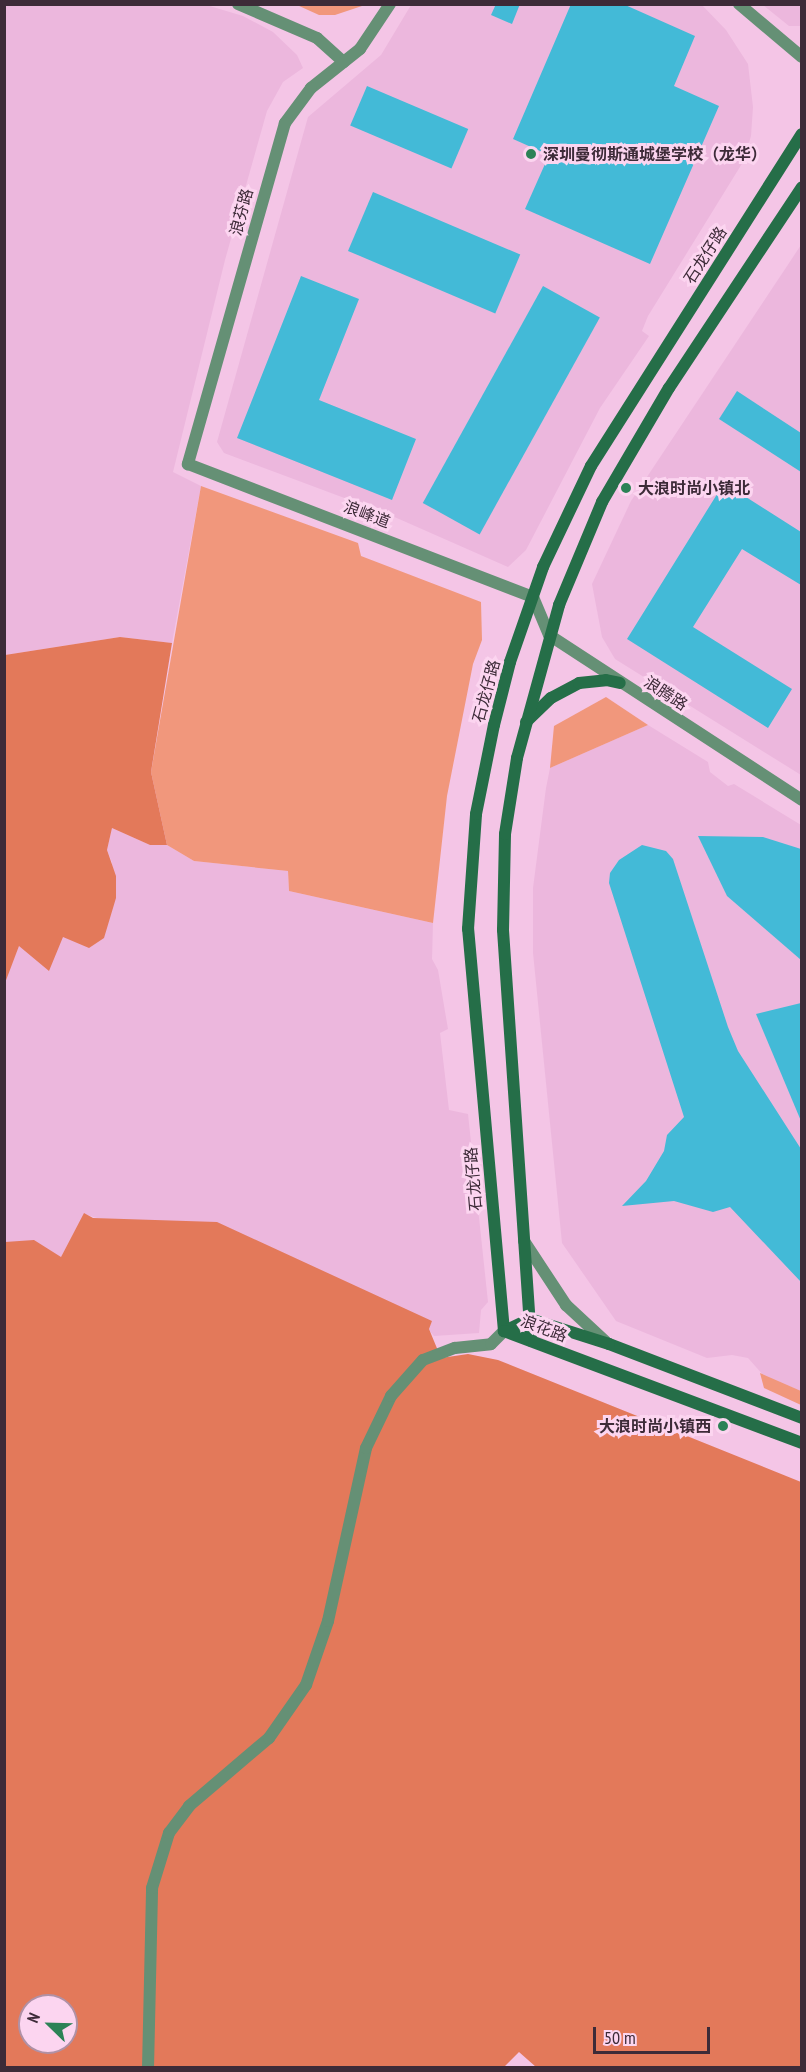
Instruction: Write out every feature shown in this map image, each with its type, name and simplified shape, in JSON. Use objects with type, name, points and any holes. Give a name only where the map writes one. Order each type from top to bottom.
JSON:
[{"type":"main road","name":"石龙仔路","points":[[504,1331],[474,1016],[468,893],[485,761],[510,662],[543,567],[591,466],[801,134]]},
{"type":"main road","points":[[531,1341],[506,1002],[502,894],[508,806],[525,723],[549,635],[588,532],[618,473],[801,188]]},
{"type":"main road","points":[[525,723],[551,698],[579,683],[606,680],[620,683]]},
{"type":"main road","name":"浪花路","points":[[504,1331],[530,1319],[609,1344],[801,1418]]},
{"type":"main road","name":"浪花路","points":[[504,1331],[801,1443]]},
{"type":"street","points":[[238,4],[317,38],[344,62]]},
{"type":"street","name":"浪芬路","points":[[189,464],[279,140],[298,101],[344,62],[373,33],[390,4]]},
{"type":"street","points":[[739,4],[801,57]]},
{"type":"street","name":"浪峰道","points":[[189,464],[533,597]]},
{"type":"street","points":[[533,597],[549,635]]},
{"type":"street","name":"浪腾路","points":[[549,635],[801,800]]},
{"type":"street","points":[[525,1241],[567,1305],[609,1344]]},
{"type":"street","points":[[148,2067],[152,1888],[169,1833],[189,1806],[269,1738],[306,1685],[328,1621],[366,1448],[391,1396],[423,1360],[455,1347],[491,1344],[504,1331]]},
{"type":"shaded area","points":[[203,4],[243,16],[273,32],[297,55],[303,68],[283,82],[267,111],[225,260],[173,472],[201,486],[172,643],[120,637],[5,655],[5,5]]},
{"type":"shaded area","points":[[701,4],[726,30],[748,64],[753,107],[751,136],[743,162],[648,316],[642,331],[649,336],[600,408],[526,550],[508,567],[390,515],[224,453],[217,442],[308,117],[381,55],[411,5]]},
{"type":"shaded area","points":[[297,5],[365,5],[335,15],[319,15]]},
{"type":"shaded area","points":[[763,5],[801,5],[801,26],[789,26]]},
{"type":"shaded area","points":[[801,245],[801,775],[615,659],[602,637],[592,584],[631,501]]},
{"type":"shaded area","points":[[201,486],[358,543],[361,556],[481,602],[482,640],[473,664],[447,796],[433,923],[289,891],[288,871],[194,861],[167,845],[151,772]]},
{"type":"shaded area","points":[[120,637],[172,643],[151,772],[167,845],[150,845],[112,828],[107,850],[116,876],[116,898],[104,938],[89,948],[63,937],[49,971],[19,946],[5,983],[5,655]]},
{"type":"shaded area","points":[[606,697],[648,725],[550,768],[554,726]]},
{"type":"shaded area","points":[[648,725],[708,762],[710,772],[728,786],[734,784],[801,825],[801,1391],[765,1377],[748,1358],[732,1355],[707,1358],[616,1321],[562,1243],[533,953],[533,888],[546,788],[550,768]]},
{"type":"shaded area","points":[[112,828],[150,845],[167,845],[194,861],[288,871],[289,891],[433,923],[432,959],[438,970],[448,1029],[440,1033],[449,1110],[468,1114],[488,1302],[481,1310],[479,1333],[434,1336],[428,1329],[432,1321],[84,1214],[61,1257],[5,1242],[4,983],[19,946],[62,937],[112,863],[107,850]]},
{"type":"shaded area","points":[[84,1213],[93,1218],[217,1222],[432,1321],[429,1329],[441,1358],[468,1354],[498,1360],[801,1482],[801,2067],[536,2067],[519,2052],[503,2068],[5,2068],[5,1242],[34,1240],[61,1257]]},
{"type":"shaded area","points":[[760,1373],[801,1391],[801,1405],[764,1388]]},
{"type":"building","points":[[496,4],[520,4],[512,24],[491,15]]},
{"type":"building","points":[[571,4],[623,4],[695,36],[674,86],[719,106],[650,264],[525,209],[549,155],[513,139]]},
{"type":"building","points":[[367,86],[468,129],[451,169],[350,126]]},
{"type":"building","points":[[373,192],[520,255],[495,313],[348,251]]},
{"type":"building","points":[[301,276],[359,299],[319,400],[416,439],[392,500],[237,438]]},
{"type":"building","points":[[543,286],[600,318],[480,534],[423,503]]},
{"type":"building","points":[[737,391],[801,433],[801,472],[719,419]]},
{"type":"building","points":[[724,483],[801,532],[801,585],[742,549],[693,627],[792,689],[768,728],[627,639]]},
{"type":"building","points":[[698,836],[763,837],[801,849],[801,960],[727,896]]},
{"type":"building","points":[[642,845],[666,851],[673,859],[738,1051],[801,1149],[801,1282],[730,1207],[713,1212],[674,1201],[622,1206],[646,1181],[664,1151],[667,1135],[684,1117],[609,883],[610,873],[619,860]]},
{"type":"building","points":[[801,1003],[801,1121],[756,1014]]},
{"type":"place","name":"深圳曼彻斯通城堡学校（龙华）","points":[[531,154]]},
{"type":"place","name":"大浪时尚小镇北","points":[[626,488]]},
{"type":"place","name":"大浪时尚小镇西","points":[[723,1426]]}]
